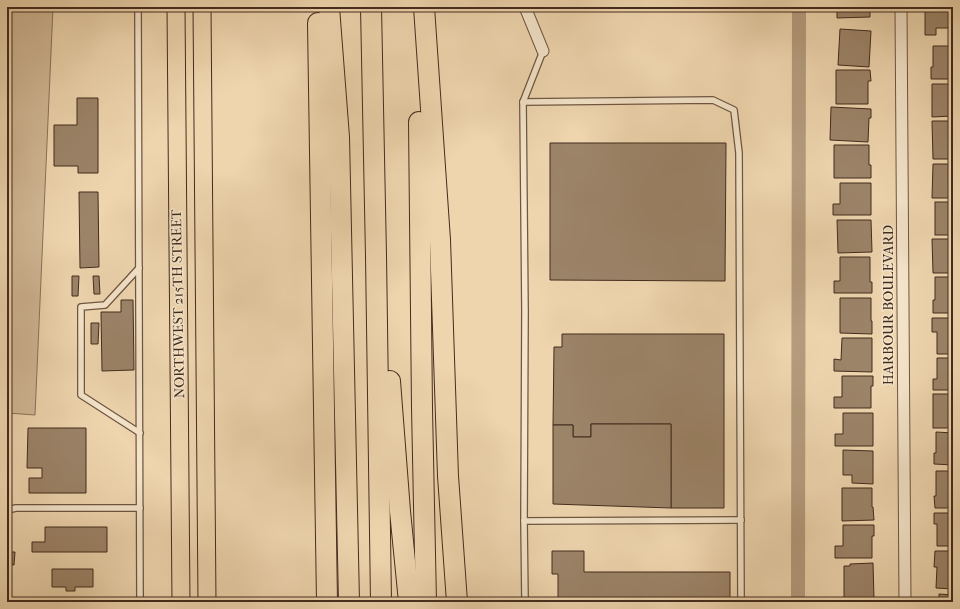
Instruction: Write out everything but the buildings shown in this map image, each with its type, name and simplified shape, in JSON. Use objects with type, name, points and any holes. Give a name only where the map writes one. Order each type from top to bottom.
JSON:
[{"type":"highway","points":[[318,7],[327,602]]},
{"type":"highway","points":[[328,7],[339,137],[349,602]]},
{"type":"highway","points":[[370,7],[376,256],[380,602]]},
{"type":"highway","points":[[417,7],[426,602]]},
{"type":"highway","points":[[424,7],[440,240],[448,476],[457,602]]},
{"type":"highway","points":[[376,256],[388,316],[389,368],[400,511],[410,602]]},
{"type":"main road","name":"NORTHWEST 215TH STREET","points":[[176,7],[176,154],[181,602]]},
{"type":"main road","name":"NORTHWEST 215TH STREET","points":[[202,7],[207,602]]},
{"type":"street","points":[[525,7],[543,51]]},
{"type":"street","name":"HARBOUR BOULEVARD","points":[[901,7],[905,602]]},
{"type":"lane","points":[[138,7],[140,602]]},
{"type":"lane","points":[[525,602],[523,102],[543,51]]},
{"type":"lane","points":[[523,102],[713,100],[734,110],[739,153],[741,602]]},
{"type":"lane","points":[[139,268],[105,305],[81,307],[81,394],[140,433]]},
{"type":"lane","points":[[7,510],[16,508],[140,508]]},
{"type":"lane","points":[[524,521],[741,520]]},
{"type":"shaded area","points":[[7,7],[53,7],[35,415],[7,413]]},
{"type":"waterway","points":[[798,602],[799,7]]}]
